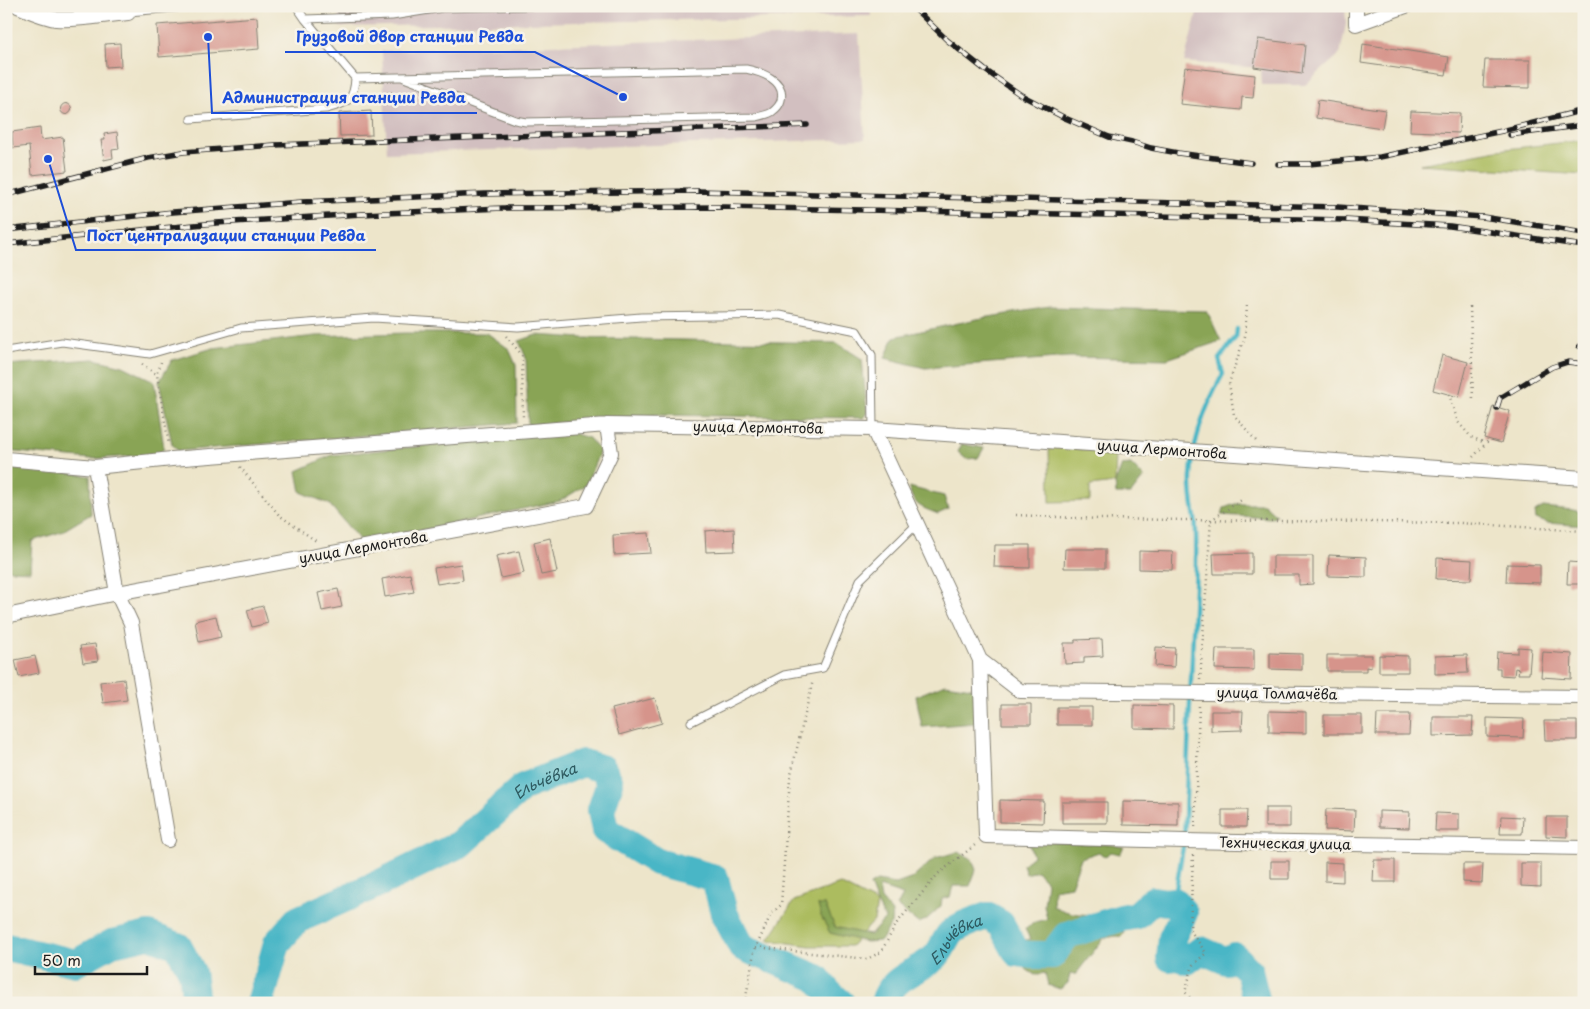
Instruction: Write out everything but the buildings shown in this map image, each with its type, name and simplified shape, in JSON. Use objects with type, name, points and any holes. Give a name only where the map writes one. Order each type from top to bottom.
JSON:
[{"type":"street","points":[[18,6],[55,19],[67,19],[130,9]]},
{"type":"street","points":[[1356,6],[1356,24],[1406,6]]},
{"type":"street","points":[[6,459],[95,467],[230,454],[607,425]]},
{"type":"street","name":"улица Лермонтова","points":[[6,616],[117,593],[586,506],[611,453],[607,425],[873,429],[1584,478]]},
{"type":"street","points":[[873,429],[980,660],[986,836]]},
{"type":"street","points":[[95,467],[117,593],[131,623],[168,840]]},
{"type":"street","name":"улица Толмачёва","points":[[980,660],[1020,691],[1584,697]]},
{"type":"street","name":"Техническая улица","points":[[986,836],[1584,848]]},
{"type":"lane","points":[[130,9],[196,6]]},
{"type":"lane","points":[[191,119],[326,109],[341,105],[350,99],[355,91],[355,78],[296,6]]},
{"type":"lane","points":[[305,19],[392,16],[442,8],[532,6]]},
{"type":"lane","points":[[1582,6],[1584,10]]},
{"type":"lane","points":[[355,78],[746,70],[769,77],[780,86],[782,93],[780,104],[776,109],[771,113],[756,117],[526,122],[515,120],[404,78]]},
{"type":"lane","points":[[6,351],[62,342],[150,354],[240,328],[374,318],[518,327],[641,317],[779,315],[857,331],[872,354],[873,429]]},
{"type":"lane","points":[[691,722],[784,676],[823,668],[860,580],[917,524]]},
{"type":"path","points":[[1247,306],[1245,336],[1229,383],[1234,415],[1268,456]]},
{"type":"path","points":[[1470,307],[1473,399]]},
{"type":"path","points":[[497,326],[522,355],[523,432]]},
{"type":"path","points":[[165,350],[156,375],[172,459]]},
{"type":"path","points":[[1449,394],[1458,422],[1471,437],[1485,443]]},
{"type":"path","points":[[1462,469],[1489,440]]},
{"type":"path","points":[[230,454],[279,515],[333,553]]},
{"type":"path","points":[[1211,520],[1242,499]]},
{"type":"path","points":[[1016,515],[1099,520],[1460,523],[1584,531]]},
{"type":"path","points":[[1195,1003],[1185,992],[1193,965],[1206,953],[1190,930],[1200,692],[1211,520]]},
{"type":"path","points":[[745,1003],[754,952],[771,914],[781,906],[790,778],[816,669]]},
{"type":"path","points":[[756,947],[867,959],[881,952],[898,923],[938,874],[986,836]]},
{"type":"shaded area","points":[[338,6],[870,6],[871,16],[339,27]]},
{"type":"shaded area","points":[[1199,6],[1345,6],[1346,24],[1340,54],[1305,85],[1262,85],[1261,68],[1184,62]]},
{"type":"shaded area","points":[[859,34],[865,139],[387,153],[382,51]]},
{"type":"green space","points":[[1584,140],[1584,175],[1420,164],[1498,150]]},
{"type":"green space","points":[[1049,307],[1207,311],[1221,341],[1167,359],[1070,357],[925,368],[885,358],[894,337],[977,319]]},
{"type":"green space","points":[[487,333],[509,349],[516,365],[517,423],[178,451],[172,444],[159,382],[172,360],[213,348],[315,336]]},
{"type":"green space","points":[[536,335],[583,338],[837,343],[862,359],[867,412],[864,418],[658,415],[528,425],[526,358],[519,341]]},
{"type":"green space","points":[[94,359],[123,366],[154,381],[164,448],[159,454],[91,459],[6,451],[6,365]]},
{"type":"green space","points":[[572,433],[589,438],[600,451],[586,485],[560,501],[362,543],[329,504],[301,492],[297,471],[332,455]]},
{"type":"green space","points":[[962,444],[984,448],[978,458],[966,459],[958,452]]},
{"type":"green space","points":[[1049,446],[1116,452],[1115,483],[1090,486],[1090,501],[1050,502]]},
{"type":"green space","points":[[1131,464],[1144,477],[1131,494],[1116,494],[1115,483],[1122,465]]},
{"type":"green space","points":[[6,465],[90,476],[91,514],[61,532],[32,541],[30,571],[10,570],[6,567]]},
{"type":"green space","points":[[909,487],[944,496],[948,509],[938,514],[922,507],[915,502]]},
{"type":"green space","points":[[1235,504],[1264,504],[1276,515],[1270,518],[1222,515],[1224,508]]},
{"type":"green space","points":[[1543,507],[1584,513],[1584,526],[1547,523],[1536,519],[1535,512]]},
{"type":"green space","points":[[945,684],[979,689],[977,723],[922,727],[916,696]]},
{"type":"green space","points":[[1035,841],[1124,847],[1120,854],[1110,852],[1105,857],[1099,852],[1081,858],[1071,886],[1054,889],[1053,906],[1076,914],[1111,915],[1115,925],[1109,930],[1116,931],[1120,928],[1124,933],[1121,937],[1104,938],[1076,974],[1070,974],[1068,983],[1060,989],[1048,985],[1045,973],[1035,975],[1025,968],[1012,953],[1017,942],[1030,939],[1025,929],[1035,922],[1047,919],[1044,905],[1047,882],[1037,871],[1026,874],[1023,864],[1033,856],[1029,844]]},
{"type":"green space","points":[[958,852],[972,859],[976,870],[970,886],[953,886],[950,897],[942,899],[941,906],[926,920],[918,923],[897,906],[903,895],[879,887],[881,899],[892,912],[891,924],[881,941],[866,942],[830,933],[821,916],[818,905],[825,905],[835,927],[870,935],[885,919],[870,885],[877,881],[896,884],[913,878],[935,858]]},
{"type":"green space","points":[[840,884],[877,903],[874,921],[851,946],[810,946],[768,940],[794,901]]},
{"type":"waterway","points":[[1174,901],[1184,841],[1196,565],[1196,530],[1191,487],[1192,462],[1201,423],[1223,374],[1219,359],[1236,337],[1237,329]]},
{"type":"waterway","name":"Ельчёвка","points":[[260,1003],[277,943],[297,920],[380,883],[460,844],[523,787],[583,763],[603,769],[610,783],[601,810],[605,830],[657,862],[715,878],[724,913],[742,947],[817,978],[828,992],[841,1003]]},
{"type":"waterway","name":"Ельчёвка","points":[[884,1003],[887,994],[898,981],[934,958],[952,932],[971,922],[987,916],[1001,924],[1017,953],[1052,955],[1067,935],[1121,918],[1137,915],[1153,900],[1174,901],[1184,913],[1172,938],[1170,958],[1184,956],[1187,961],[1201,950],[1226,961],[1234,956],[1249,971],[1257,1003]]},
{"type":"waterway","name":"Ельчёвка","points":[[6,947],[76,963],[112,943],[149,935],[178,946],[192,972],[196,1003]]},
{"type":"railway","points":[[912,6],[947,40],[985,70],[1021,95],[1065,118],[1109,137],[1151,148],[1251,163]]},
{"type":"railway","points":[[1278,164],[1309,164],[1380,157],[1502,131],[1584,110]]},
{"type":"railway","points":[[6,195],[148,158],[183,152],[275,145],[807,125]]},
{"type":"railway","points":[[1510,135],[1584,125]]},
{"type":"railway","points":[[6,230],[173,212],[301,202],[485,194],[698,191],[1337,207],[1483,217],[1584,233]]},
{"type":"railway","points":[[6,244],[216,223],[362,214],[503,208],[725,207],[1345,220],[1450,226],[1584,246]]},
{"type":"railway","points":[[1579,346],[1584,348]]},
{"type":"railway","points":[[1497,408],[1500,398],[1552,367],[1568,362],[1584,364]]},
{"type":"place","name":"Администрация станции Ревда","points":[[208,37]]},
{"type":"place","name":"Грузовой двор станции Ревда","points":[[623,97]]},
{"type":"place","name":"Пост централизации станции Ревда","points":[[48,159]]}]
